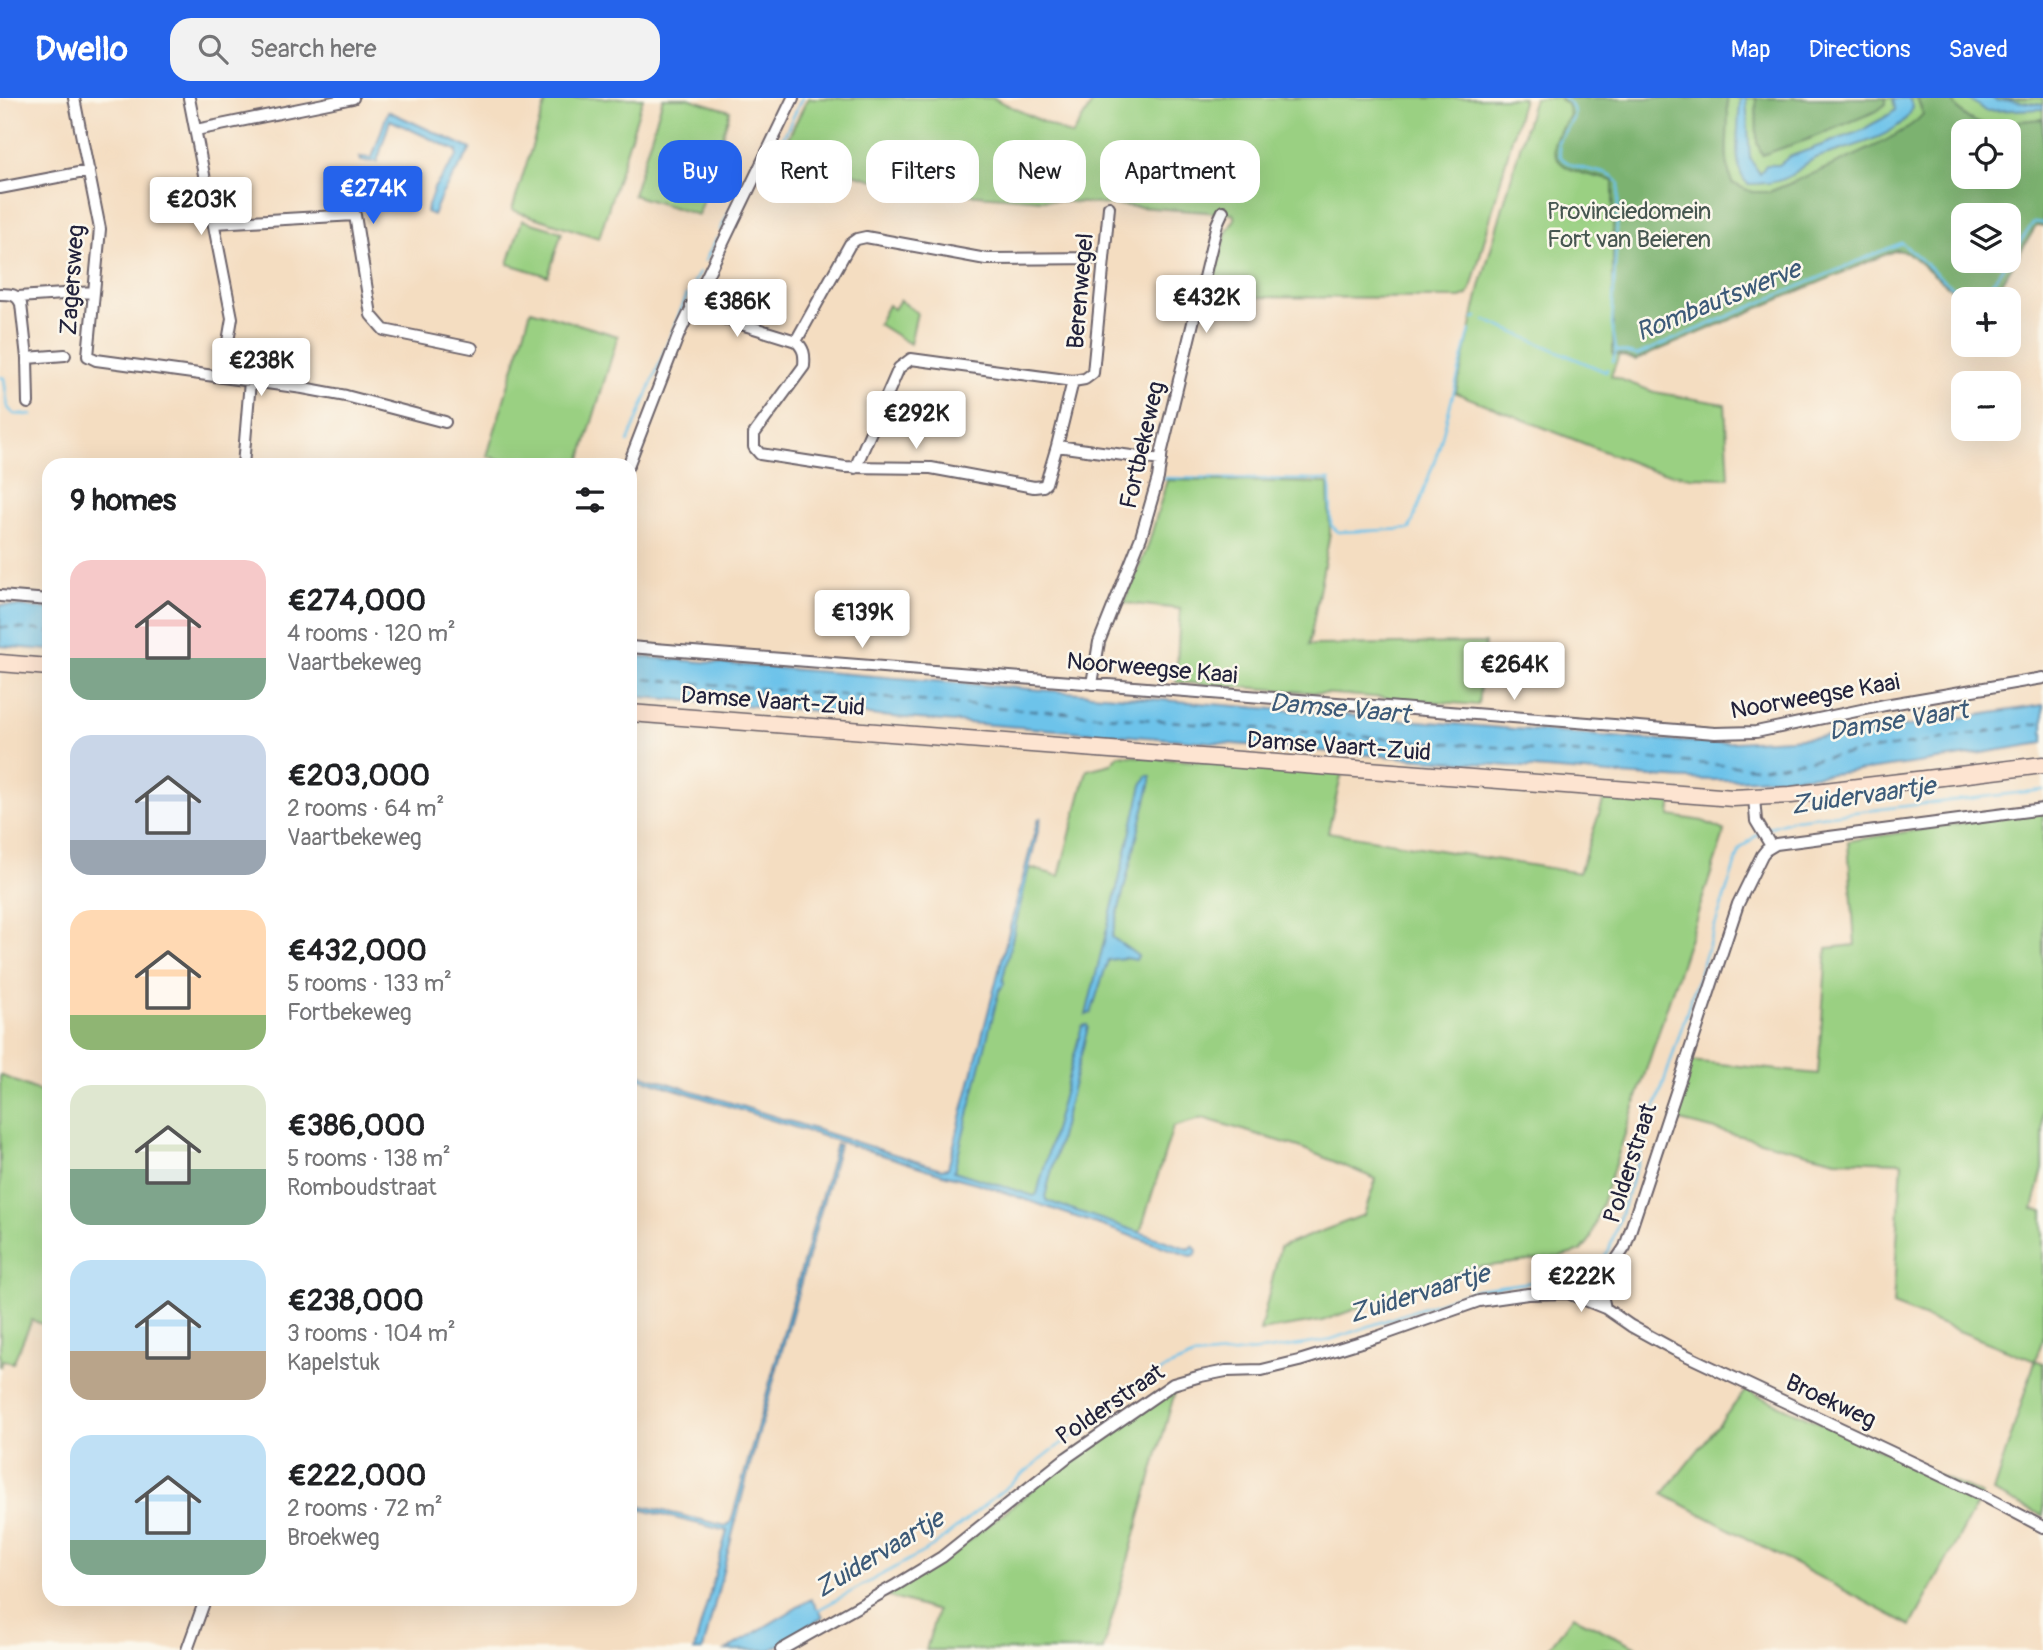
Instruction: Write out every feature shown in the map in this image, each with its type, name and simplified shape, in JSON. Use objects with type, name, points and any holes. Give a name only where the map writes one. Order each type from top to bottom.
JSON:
[{"type":"street","name":"Zagersweg","points":[[74,98],[100,237],[88,356],[96,360],[346,396],[445,422]]},
{"type":"street","points":[[189,98],[232,318],[222,377]]},
{"type":"street","points":[[195,130],[353,98]]},
{"type":"street","points":[[631,458],[691,306],[793,98]]},
{"type":"street","points":[[0,188],[89,171]]},
{"type":"street","name":"Berenwegel","points":[[855,468],[906,466],[1034,487],[1046,483],[1073,381],[1085,379],[1093,373],[1109,207]]},
{"type":"street","name":"Fortbekeweg","points":[[1092,684],[1099,642],[1141,537],[1217,224],[1223,211]]},
{"type":"street","points":[[214,223],[355,215],[371,316],[384,330],[472,348]]},
{"type":"street","points":[[796,341],[850,244],[857,239],[866,237],[986,259],[1104,258]]},
{"type":"street","points":[[0,294],[18,297],[94,292]]},
{"type":"street","points":[[18,297],[27,358],[28,403]]},
{"type":"street","points":[[691,306],[796,341],[803,348],[804,366],[754,435],[754,447],[760,454],[855,468],[899,368],[911,359],[1073,381]]},
{"type":"street","points":[[27,358],[65,355]]},
{"type":"street","points":[[244,458],[250,381]]},
{"type":"street","points":[[1057,446],[1161,460]]},
{"type":"street","points":[[0,596],[42,599]]},
{"type":"street","name":"Noorweegse Kaai","points":[[637,648],[1715,733],[1756,732],[1885,705],[2043,678]]},
{"type":"street","points":[[0,663],[42,666]]},
{"type":"street","name":"Damse Vaart-Zuid","points":[[637,714],[1754,798],[2043,765]]},
{"type":"street","points":[[1754,798],[1757,824],[1769,843],[2043,809]]},
{"type":"street","name":"Polderstraat","points":[[781,1650],[942,1556],[1066,1458],[1173,1384],[1226,1371],[1262,1370],[1311,1358],[1479,1301],[1528,1294],[1568,1293],[1604,1279],[1619,1258],[1630,1231],[1738,904],[1769,843]]},
{"type":"street","points":[[1604,1279],[1601,1291],[1605,1308]]},
{"type":"street","name":"Broekweg","points":[[1568,1293],[1605,1308],[1630,1326],[1675,1350],[1982,1495],[2043,1527]]},
{"type":"street","points":[[187,1650],[203,1606]]},
{"type":"green space","points":[[547,98],[643,98],[599,238],[512,210]]},
{"type":"green space","points":[[663,98],[688,98],[730,111],[721,140],[658,140],[658,203],[633,195]]},
{"type":"green space","points":[[808,98],[993,98],[1072,136],[1095,98],[1523,98],[1471,289],[1468,295],[1461,298],[1210,297],[1226,233],[1235,219],[1233,214],[1085,203],[1086,140],[993,140],[993,196],[979,195],[979,140],[866,140],[866,178],[852,174],[852,140],[787,140]]},
{"type":"green space","name":"Provinciedomein Fort van Beieren","points":[[1534,98],[2043,98],[2043,226],[2036,226],[2021,251],[2021,203],[1951,203],[1951,273],[2008,273],[2000,287],[1951,289],[1907,252],[1896,250],[1635,360],[1619,355],[1611,376],[1654,392],[1725,404],[1729,478],[1690,477],[1651,470],[1456,393],[1480,287]]},
{"type":"green space","points":[[1558,98],[1727,98],[1727,160],[1732,183],[1752,192],[1769,192],[1852,157],[1895,135],[1923,114],[1917,98],[1951,98],[1969,119],[1951,119],[1951,189],[2021,189],[2021,121],[2043,119],[2043,226],[2036,226],[2021,251],[2021,203],[1951,203],[1951,273],[2008,273],[2000,287],[1951,289],[1907,252],[1896,250],[1635,360],[1619,354],[1613,355],[1613,181],[1576,171],[1560,162],[1554,145],[1558,133],[1570,115],[1567,104]]},
{"type":"green space","points":[[1756,98],[1886,98],[1886,104],[1877,111],[1809,139],[1762,155],[1757,143]]},
{"type":"green space","points":[[659,203],[702,203],[698,215]]},
{"type":"green space","points":[[522,220],[562,232],[548,276],[508,264]]},
{"type":"green space","points":[[900,300],[917,313],[910,344],[878,324],[888,305],[894,309]]},
{"type":"green space","points":[[531,310],[618,336],[581,458],[487,456]]},
{"type":"green space","points":[[1167,480],[1328,483],[1330,533],[1309,645],[1485,643],[1478,705],[1176,682],[1180,609],[1124,603],[1148,546]]},
{"type":"green space","points":[[1119,755],[1342,773],[1328,832],[1579,873],[1606,793],[1672,798],[1670,816],[1703,821],[1725,831],[1590,1240],[1581,1251],[1560,1257],[1472,1268],[1322,1321],[1260,1331],[1280,1247],[1364,1215],[1376,1179],[1299,1147],[1203,1118],[1173,1127],[1139,1236],[951,1171],[1027,867],[1059,876],[1087,770],[1111,764]]},
{"type":"green space","points":[[2043,810],[2043,1169],[2033,1209],[2043,1211],[2043,1339],[2035,1360],[2043,1363],[2043,1516],[1993,1492],[2035,1361],[1893,1305],[1902,1162],[1836,1160],[1672,1119],[1690,1061],[1818,1074],[1827,948],[1855,945],[1848,841]]},
{"type":"green space","points":[[0,1075],[42,1092],[42,1324],[32,1320],[13,1363],[3,1360],[0,1367]]},
{"type":"green space","points":[[1176,1388],[1103,1650],[926,1650],[937,1611],[886,1596],[953,1552],[1086,1448]]},
{"type":"green space","points":[[1746,1390],[1982,1495],[1911,1626],[1663,1494]]},
{"type":"green space","points":[[1573,1616],[1643,1650],[1547,1650]]},
{"type":"water","points":[[1740,98],[1746,98],[1750,159],[1760,174],[1766,165],[1779,165],[1789,157],[1863,130],[1888,116],[1895,110],[1893,98],[1909,98],[1913,107],[1907,118],[1885,134],[1816,158],[1781,180],[1748,184],[1739,167],[1737,144]]},
{"type":"water","points":[[1968,98],[2010,100],[2043,105],[2043,109],[1985,111]]},
{"type":"water","points":[[388,111],[471,149],[442,194],[433,215],[426,212],[434,188],[457,156],[457,151],[390,120],[377,162],[361,161],[360,157],[372,158]]},
{"type":"water","points":[[0,605],[42,608],[42,649],[0,646]]},
{"type":"water","points":[[637,657],[1637,739],[1715,743],[1865,733],[2043,705],[2043,743],[1921,763],[1797,777],[1715,780],[1635,776],[637,697]]},
{"type":"water","points":[[1147,776],[1151,776],[1151,781],[1112,937],[1138,956],[1136,960],[1108,960],[1091,1013],[1086,1015],[1142,785]]},
{"type":"water","points":[[1041,818],[1003,978],[1004,984],[999,991],[954,1171],[1034,1196],[1037,1194],[1082,1026],[1087,1025],[1045,1197],[1047,1201],[1189,1249],[1193,1246],[1197,1250],[1196,1255],[1190,1256],[980,1184],[637,1077],[637,1073],[941,1169],[948,1168],[1038,819]]},
{"type":"water","points":[[836,1144],[839,1145],[749,1469],[703,1650],[694,1650],[727,1531],[637,1509],[637,1505],[726,1526],[731,1522]]},
{"type":"water","points":[[811,1599],[823,1617],[771,1650],[726,1650]]},
{"type":"waterway","name":"Rombautswerve","points":[[782,140],[802,98]]},
{"type":"waterway","name":"Rombautswerve","points":[[1564,98],[1570,104],[1574,115],[1558,142],[1560,156],[1566,162],[1606,174],[1619,183],[1612,324],[1616,350],[1637,355],[1901,243],[1946,282],[1966,295],[1976,298],[1987,290],[1999,273]]},
{"type":"waterway","name":"Rombautswerve","points":[[720,230],[756,160]]},
{"type":"waterway","name":"Rombautswerve","points":[[2021,241],[2034,222],[2043,223]]},
{"type":"waterway","name":"Rombautswerve","points":[[705,261],[717,238]]},
{"type":"waterway","name":"Rombautswerve","points":[[694,282],[700,272]]},
{"type":"waterway","name":"Rombautswerve","points":[[628,442],[687,295]]},
{"type":"waterway","points":[[1485,320],[1606,372],[1607,369]]},
{"type":"waterway","points":[[1162,478],[1330,480],[1331,525],[1338,532],[1410,529],[1439,448],[1470,330]]},
{"type":"waterway","points":[[1613,361],[1616,351]]},
{"type":"waterway","points":[[0,377],[4,378],[8,408],[14,414],[32,415]]},
{"type":"waterway","name":"Zuidervaartje","points":[[1764,829],[1795,819],[2043,790]]},
{"type":"waterway","name":"Zuidervaartje","points":[[816,1611],[934,1546],[1050,1452],[1166,1368],[1193,1357],[1326,1341],[1477,1289],[1565,1278],[1594,1270],[1609,1250],[1740,849],[1759,833]]},
{"type":"ferry route","points":[[0,627],[42,630]]},
{"type":"ferry route","points":[[637,679],[1759,768],[2043,723]]},
{"type":"water label","name":"Damse Vaart","points":[[1340,708]]},
{"type":"water label","name":"Damse Vaart","points":[[1898,720]]}]
